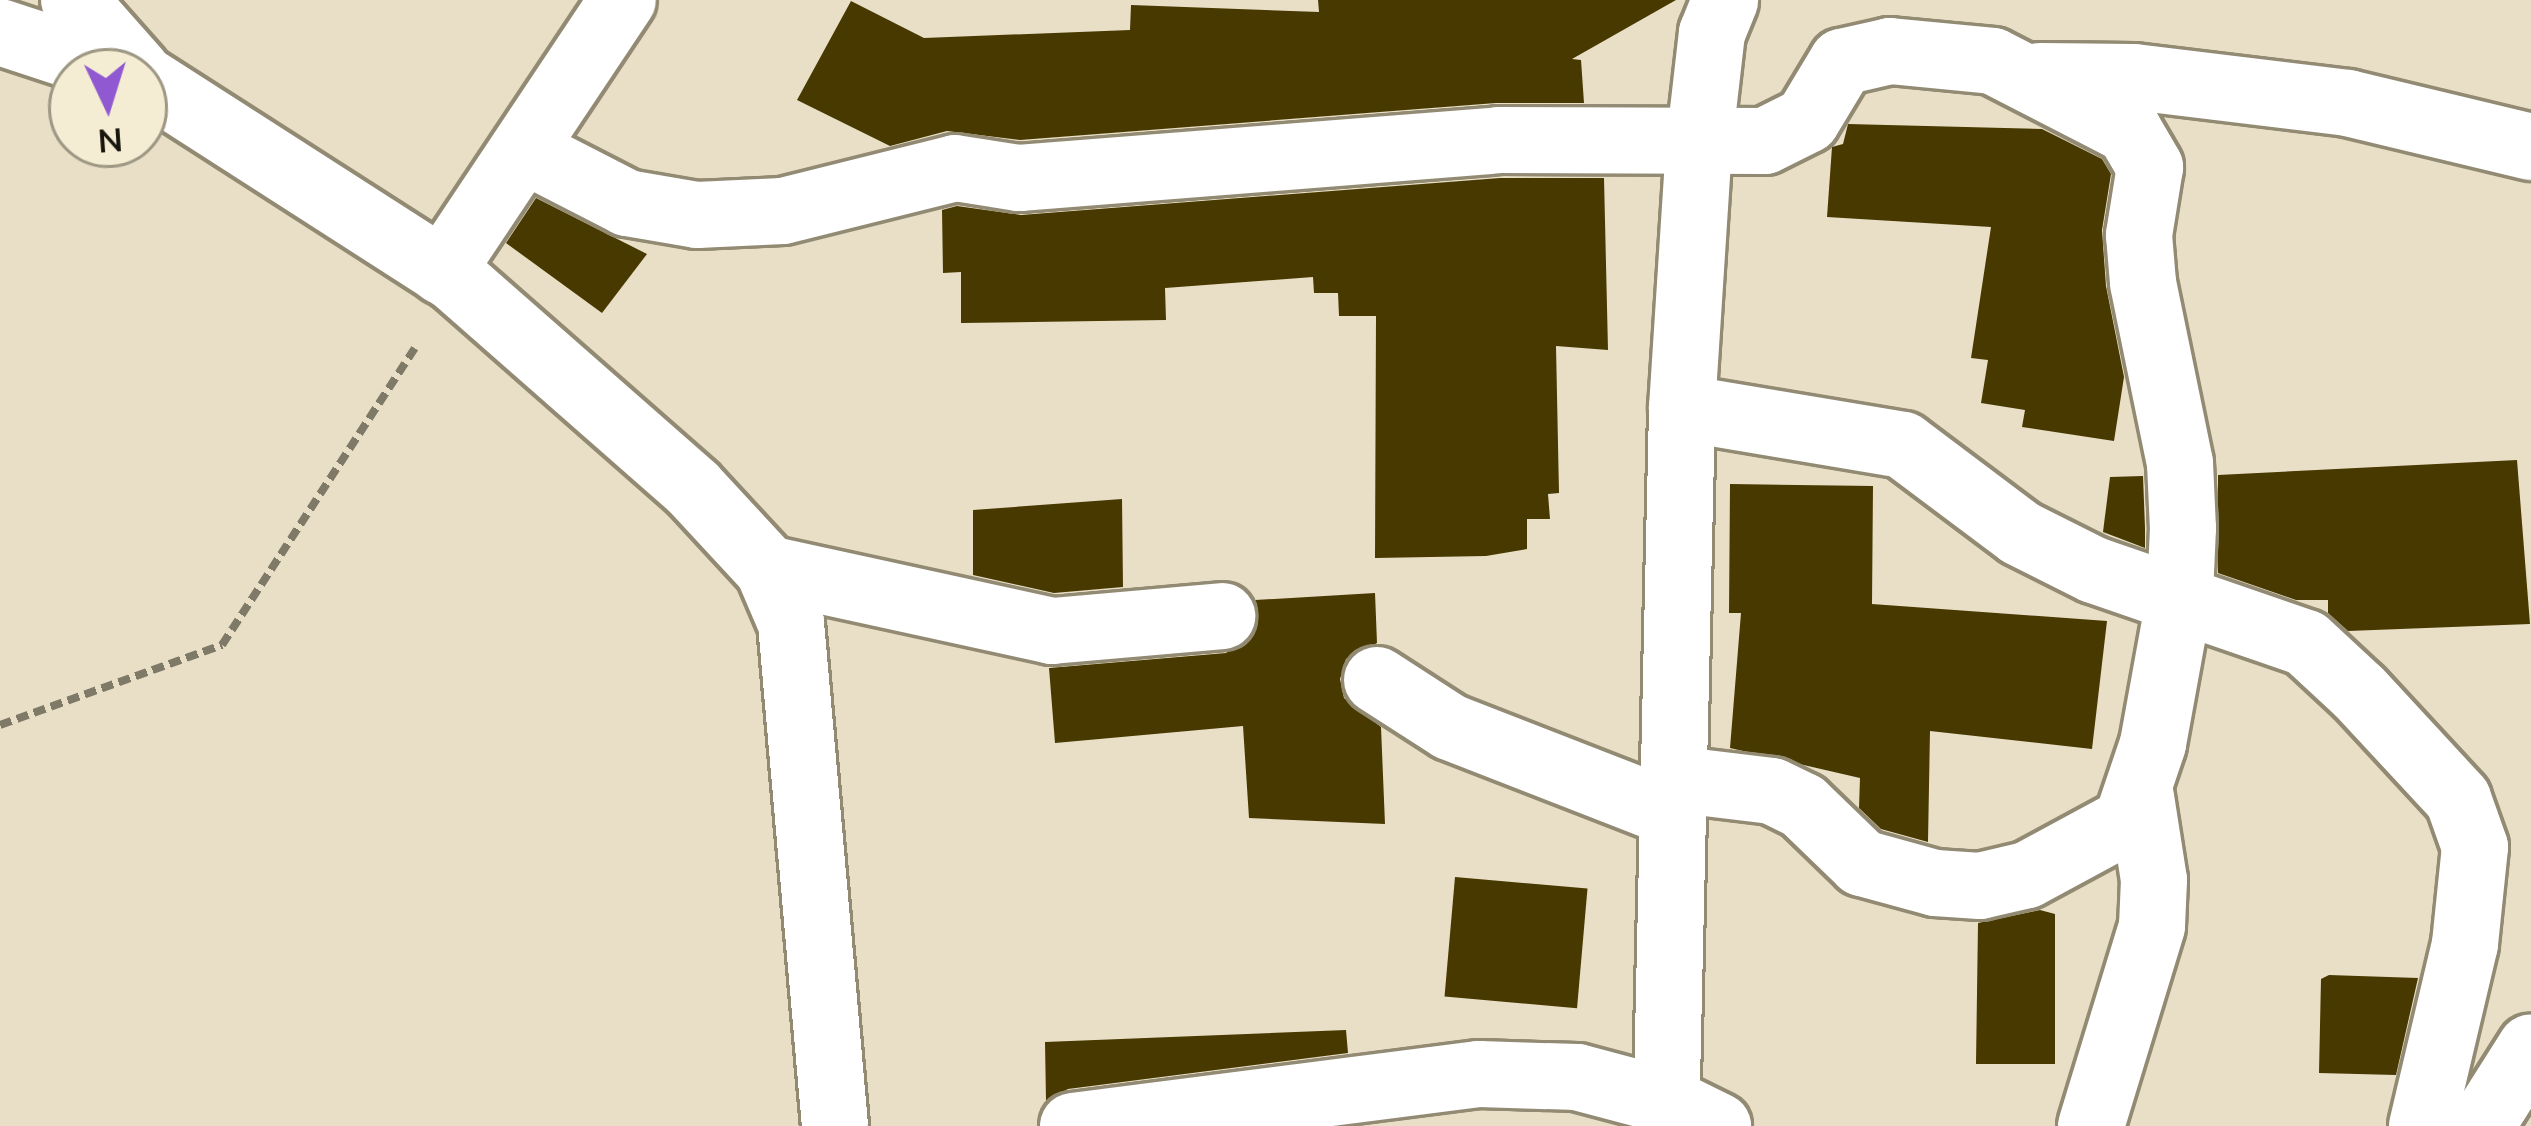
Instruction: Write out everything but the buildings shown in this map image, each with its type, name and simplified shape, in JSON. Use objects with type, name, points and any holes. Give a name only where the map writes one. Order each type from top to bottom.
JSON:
[{"type":"street","points":[[74,0],[117,48]]},
{"type":"street","points":[[448,274],[623,0]]},
{"type":"street","points":[[1072,1126],[1479,1074],[1577,1077],[1684,1118],[1673,796],[1682,409],[1700,145],[1712,33],[1725,0]]},
{"type":"street","points":[[0,32],[49,48]]},
{"type":"street","points":[[524,149],[627,203],[697,215],[783,211],[955,168],[1019,178],[1499,140],[1700,145],[1790,134],[1807,120],[1828,76],[1863,53],[1941,53],[2030,76],[2134,77],[2348,103],[2531,147]]},
{"type":"street","points":[[1377,680],[1450,727],[1673,796],[1772,791],[1803,806],[1862,862],[1935,883],[1980,886],[2027,875],[2098,843],[2127,821],[2141,797],[2180,596],[2180,463],[2141,258],[2150,167],[2129,131],[2030,76]]},
{"type":"street","points":[[168,94],[448,274],[693,488],[768,569],[790,623],[835,1126]]},
{"type":"street","points":[[1682,409],[1903,445],[2020,533],[2094,570],[2306,643],[2458,799],[2474,847],[2473,887],[2422,1126]]},
{"type":"street","points":[[768,569],[1052,631],[1222,616]]},
{"type":"street","points":[[2091,1126],[2152,926],[2154,880],[2141,797]]},
{"type":"street","points":[[2481,1126],[2531,1047]]},
{"type":"path","points":[[0,725],[222,644],[320,485],[400,374],[448,274]]}]
